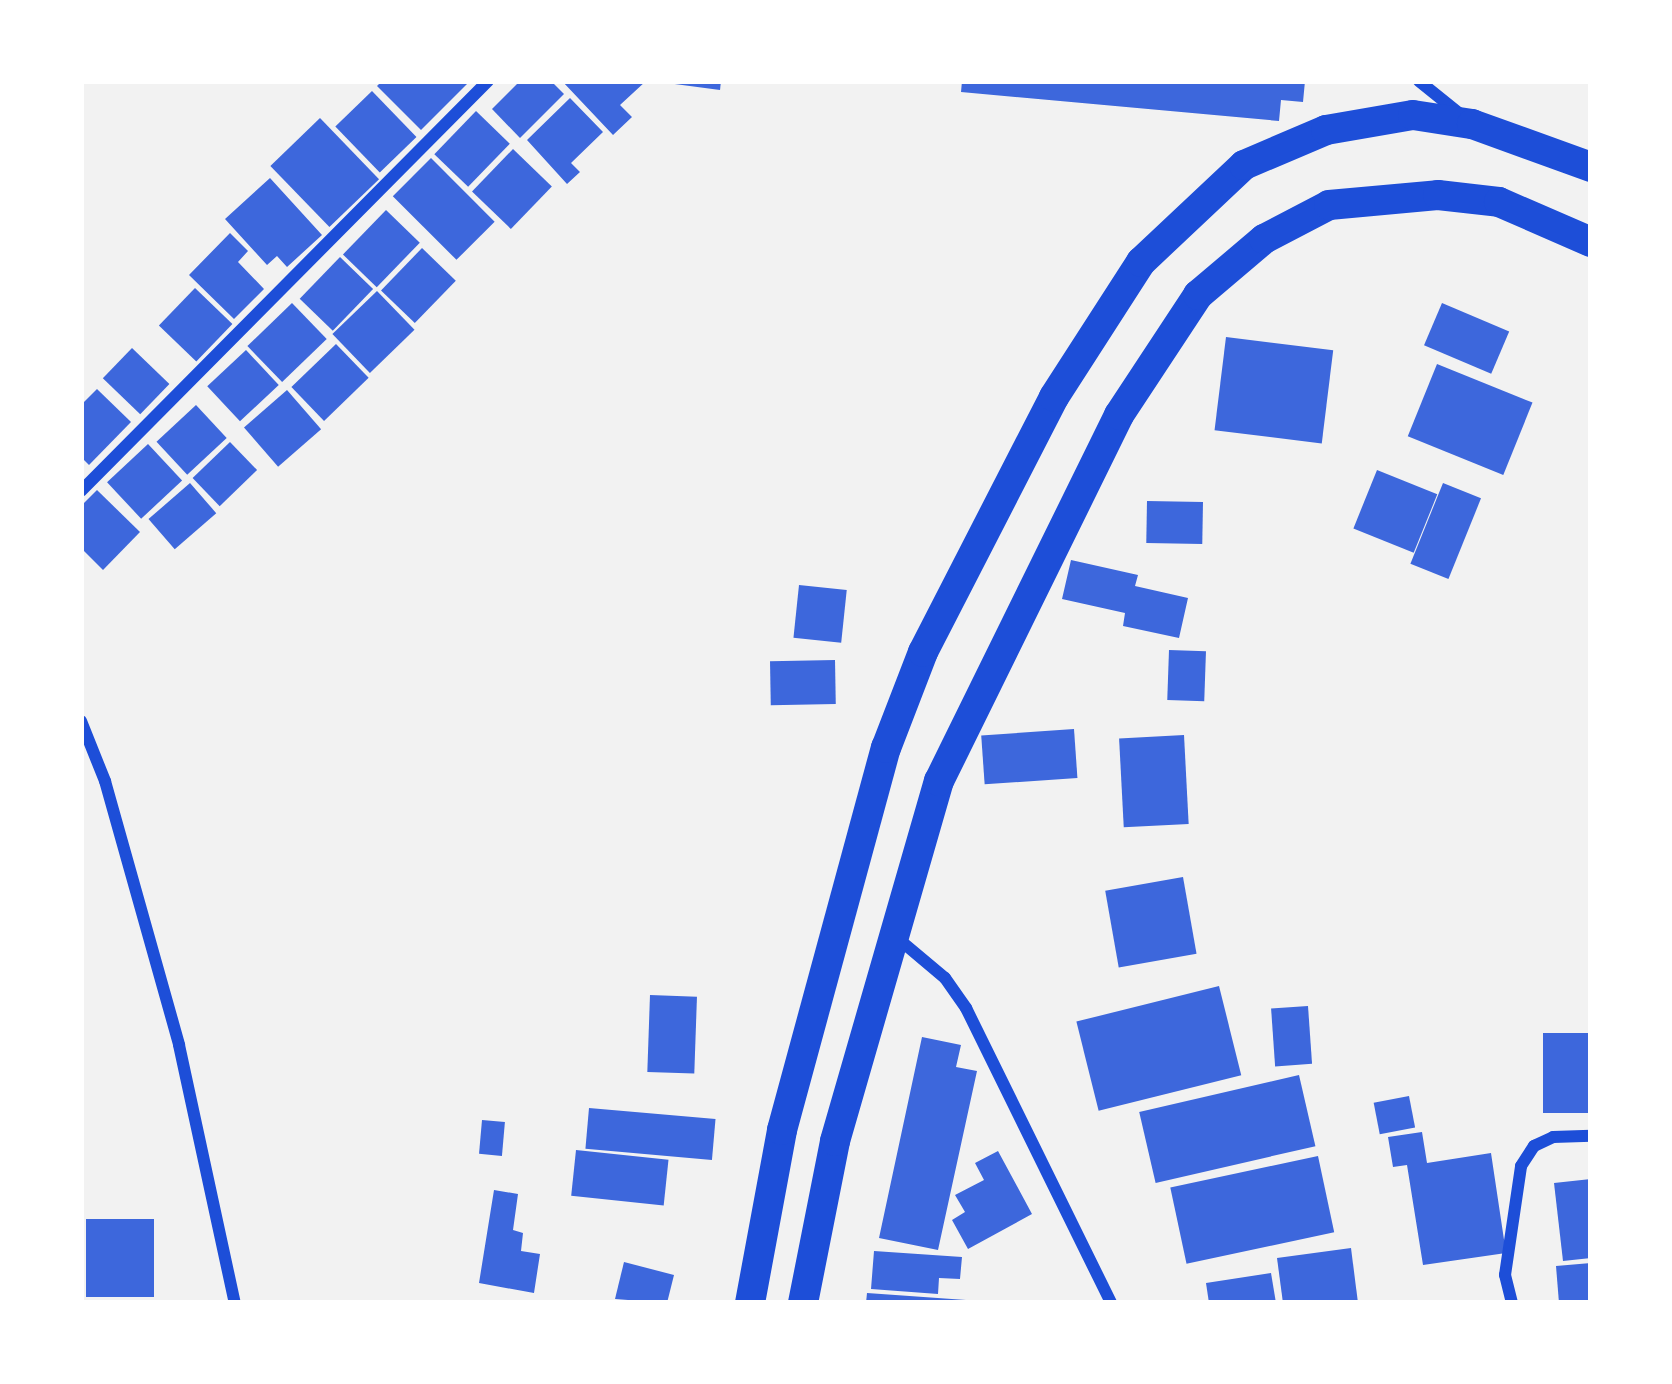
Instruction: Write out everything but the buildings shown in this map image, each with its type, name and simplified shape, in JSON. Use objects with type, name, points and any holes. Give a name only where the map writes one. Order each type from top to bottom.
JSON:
[{"type":"highway","points":[[750,1303],[782,1130],[886,748],[923,652],[1054,397],[1141,262],[1244,165],[1326,130],[1413,115],[1472,124],[1591,167]]},
{"type":"highway","points":[[802,1303],[835,1142],[939,781],[1055,534],[1119,415],[1198,295],[1264,239],[1329,205],[1438,195],[1499,202],[1591,242]]},
{"type":"street","points":[[81,491],[488,81]]},
{"type":"street","points":[[1419,81],[1472,124]]},
{"type":"street","points":[[81,722],[105,782],[179,1045],[236,1303]]},
{"type":"street","points":[[894,935],[945,978],[966,1008],[1111,1303]]},
{"type":"street","points":[[1512,1303],[1505,1275],[1521,1166],[1534,1146],[1553,1137],[1591,1136]]}]
